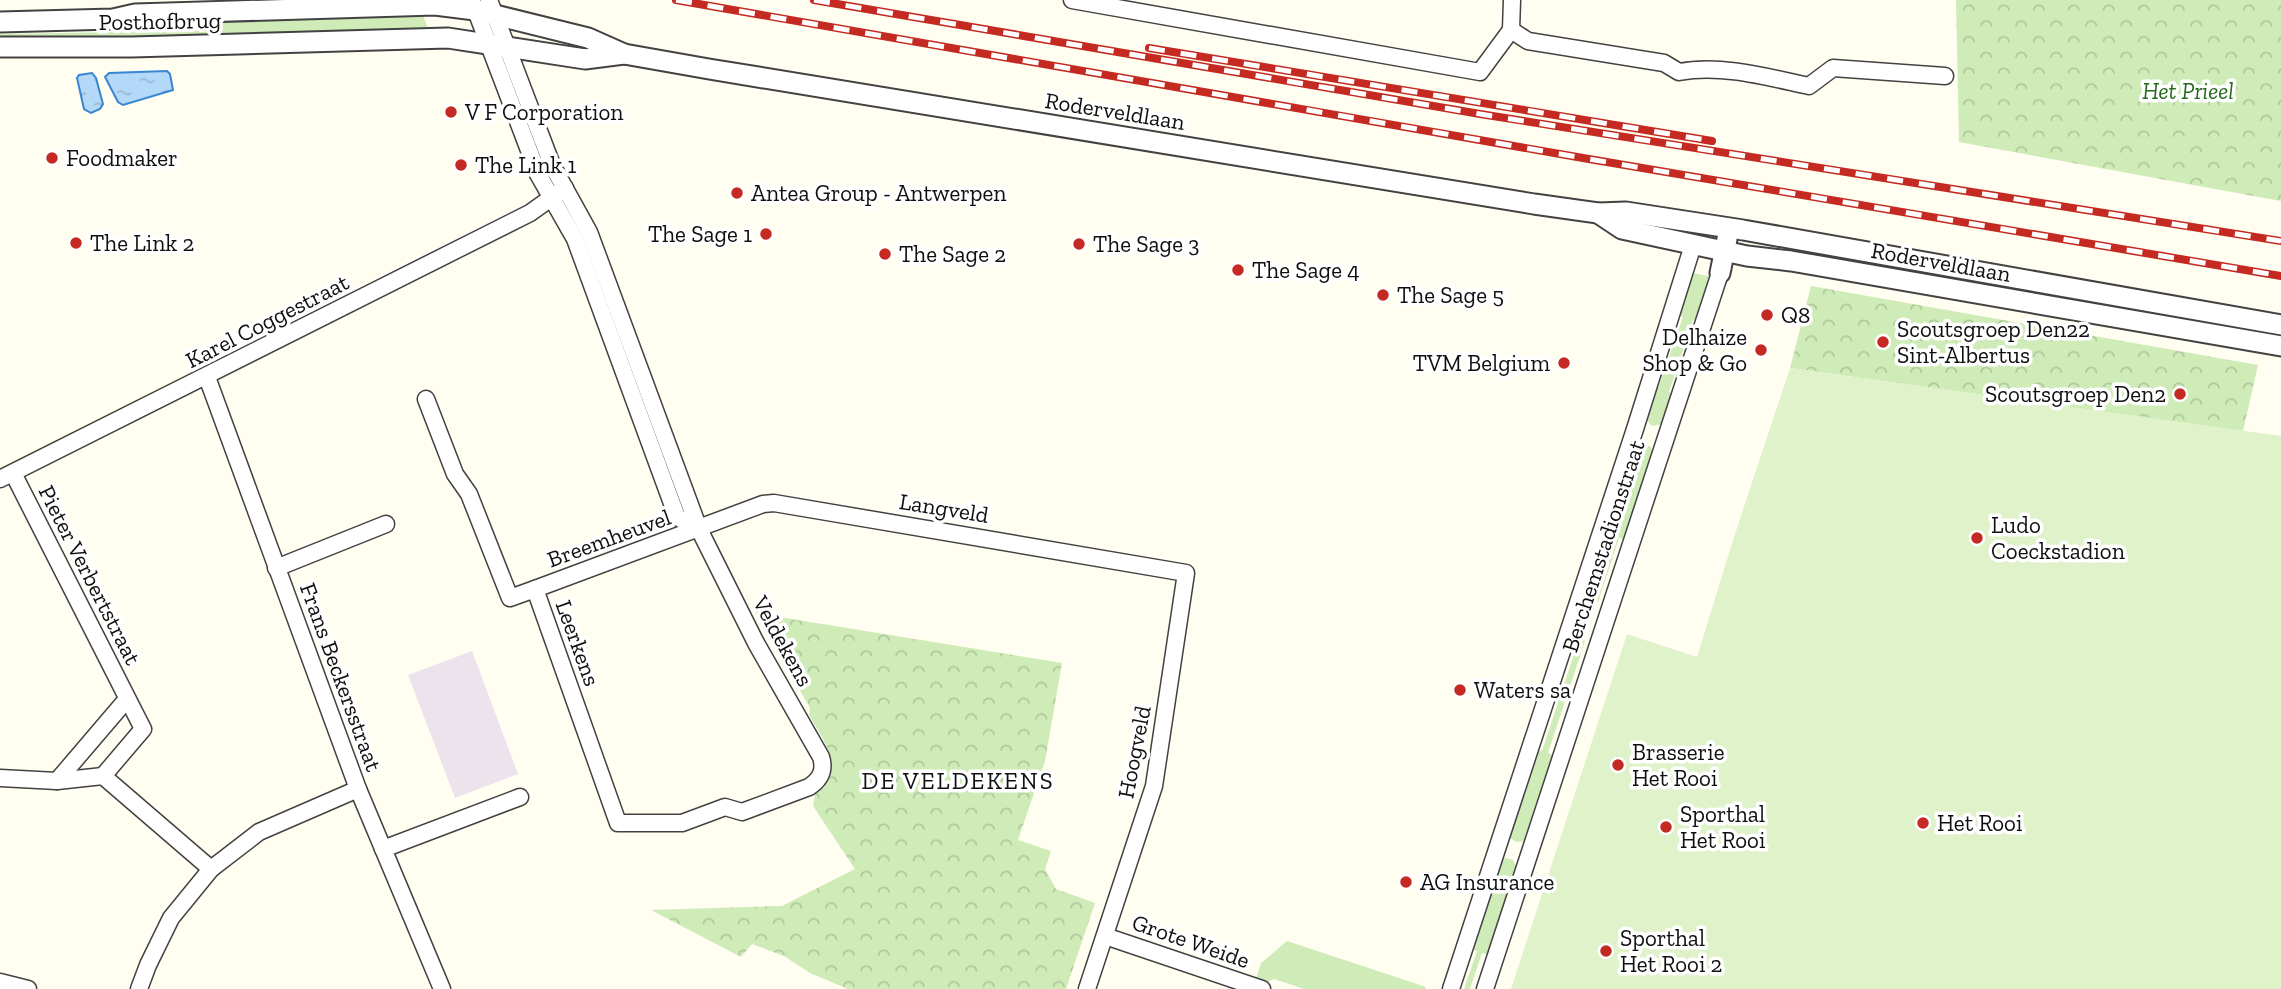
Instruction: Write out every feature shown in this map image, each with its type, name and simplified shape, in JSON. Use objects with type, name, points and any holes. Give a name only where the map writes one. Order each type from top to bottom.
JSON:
[{"type":"street","points":[[1072,0],[1480,72],[1511,30],[1512,0]]},
{"type":"street","points":[[483,6],[488,44],[538,173],[558,193]]},
{"type":"street","points":[[483,6],[508,48],[552,165],[558,193]]},
{"type":"street","name":"Posthofbrug","points":[[0,22],[113,19],[135,14],[322,7],[483,6]]},
{"type":"street","name":"Roderveldlaan","points":[[483,6],[588,38],[624,54],[1598,213],[1626,212],[1730,228],[2281,325]]},
{"type":"street","points":[[1511,30],[1528,41],[1664,63],[1678,72],[1702,68],[1809,86],[1833,68],[1945,76]]},
{"type":"street","name":"Posthofbrug","points":[[0,47],[132,47],[448,38],[488,44]]},
{"type":"street","name":"Roderveldlaan","points":[[488,44],[584,59],[624,54]]},
{"type":"street","name":"Karel Coggestraat","points":[[6,476],[530,213],[558,193]]},
{"type":"street","name":"Veldekens","points":[[558,193],[638,389],[677,517],[699,529],[823,764],[821,775],[810,787],[742,812],[725,807],[682,823],[618,823]]},
{"type":"street","name":"Roderveldlaan","points":[[1598,213],[1622,229],[1746,257],[1791,261],[2281,346]]},
{"type":"street","points":[[1693,245],[1699,223]]},
{"type":"street","name":"Berchemstadionstraat","points":[[1485,989],[1720,273],[1730,228]]},
{"type":"street","name":"Berchemstadionstraat","points":[[1451,989],[1693,245]]},
{"type":"street","name":"Frans Beckersstraat","points":[[207,377],[358,789],[442,989]]},
{"type":"street","name":"Leerkens","points":[[426,399],[455,474],[469,494],[510,598],[535,589],[618,823]]},
{"type":"street","points":[[1635,429],[1665,438]]},
{"type":"street","name":"Pieter Verbertstraat","points":[[6,476],[143,729],[103,776]]},
{"type":"street","name":"Langveld","points":[[699,529],[763,504],[774,503],[1185,573]]},
{"type":"street","points":[[276,568],[386,524]]},
{"type":"street","name":"Breemheuvel","points":[[535,589],[699,529]]},
{"type":"street","name":"Hoogveld","points":[[1087,989],[1154,786],[1185,573]]},
{"type":"street","name":"Pieter Verbertstraat","points":[[57,781],[127,699]]},
{"type":"street","points":[[0,778],[57,781],[103,776],[211,869]]},
{"type":"street","points":[[139,989],[172,918],[211,869],[259,832],[358,789]]},
{"type":"street","points":[[383,849],[520,797]]},
{"type":"street","points":[[1497,846],[1528,855]]},
{"type":"street","name":"Grote Weide","points":[[1105,936],[1262,989]]},
{"type":"street","points":[[0,982],[28,989]]},
{"type":"shaded area","points":[[472,651],[518,774],[455,798],[408,675]]},
{"type":"green space","name":"Het Prieel","points":[[1956,0],[2281,0],[2281,201],[1959,142]]},
{"type":"green space","points":[[422,13],[428,28],[77,39],[62,36],[0,38],[0,34],[119,32],[143,22]]},
{"type":"green space","points":[[1693,273],[1712,277],[1698,321],[1693,320],[1669,392],[1674,394],[1662,424],[1652,426],[1645,418],[1653,387],[1658,388],[1683,317],[1678,315]]},
{"type":"green space","points":[[1811,286],[2258,365],[2243,431],[1790,368]]},
{"type":"green space","name":"Het Rooi","points":[[1790,368],[2281,436],[2281,989],[1511,989],[1627,634],[1697,657]]},
{"type":"green space","points":[[1638,444],[1650,446],[1654,454],[1626,540],[1619,538],[1598,602],[1592,601],[1613,536],[1606,533]]},
{"type":"green space","points":[[769,606],[773,616],[1062,663],[1045,761],[1018,840],[1051,851],[1045,869],[1056,889],[1095,903],[1066,989],[848,989],[810,973],[784,956],[752,944],[741,957],[651,910],[782,906],[855,869],[813,806],[815,794],[830,776],[830,756],[809,715],[810,708],[755,611]]},
{"type":"green space","points":[[1579,639],[1585,641],[1548,753],[1555,756],[1527,838],[1520,842],[1515,841],[1509,836],[1534,749],[1542,751]]},
{"type":"green space","points":[[1501,859],[1513,860],[1517,868],[1490,955],[1482,953],[1470,989],[1464,989],[1477,951],[1469,948]]},
{"type":"green space","points":[[1287,941],[1426,987],[1304,989],[1274,979],[1267,982],[1256,978],[1261,963]]},
{"type":"water","points":[[167,71],[173,90],[123,105],[118,102],[105,77],[109,73]]},
{"type":"water","points":[[92,73],[103,104],[100,109],[91,113],[84,109],[77,78],[79,75]]},
{"type":"railway","points":[[676,0],[2281,276]]},
{"type":"railway","points":[[814,0],[1480,114],[2281,241]]},
{"type":"railway","points":[[1149,48],[1712,141]]},
{"type":"place","name":"V F Corporation","points":[[451,112]]},
{"type":"place","name":"Foodmaker","points":[[52,158]]},
{"type":"place","name":"The Link 1","points":[[461,165]]},
{"type":"place","name":"Antea Group - Antwerpen","points":[[737,193]]},
{"type":"place","name":"The Sage 1","points":[[766,234]]},
{"type":"place","name":"The Link 2","points":[[76,243]]},
{"type":"place","name":"The Sage 3","points":[[1079,244]]},
{"type":"place","name":"The Sage 2","points":[[885,254]]},
{"type":"place","name":"The Sage 4","points":[[1238,270]]},
{"type":"place","name":"The Sage 5","points":[[1383,295]]},
{"type":"place","name":"Q8","points":[[1767,315]]},
{"type":"place","name":"Scoutsgroep Den22 Sint-Albertus","points":[[1883,342]]},
{"type":"place","name":"Delhaize Shop & Go","points":[[1761,350]]},
{"type":"place","name":"TVM Belgium","points":[[1564,363]]},
{"type":"place","name":"Scoutsgroep Den2","points":[[2180,394]]},
{"type":"place","name":"Ludo Coeckstadion","points":[[1977,538]]},
{"type":"place","name":"Waters sa","points":[[1460,690]]},
{"type":"place","name":"Brasserie Het Rooi","points":[[1618,765]]},
{"type":"place","name":"Het Rooi","points":[[1923,823]]},
{"type":"place","name":"Sporthal Het Rooi","points":[[1666,827]]},
{"type":"place","name":"AG Insurance","points":[[1406,882]]},
{"type":"place","name":"Sporthal Het Rooi 2","points":[[1606,951]]},
{"type":"district","name":"DE VELDEKENS","points":[[958,781]]}]
